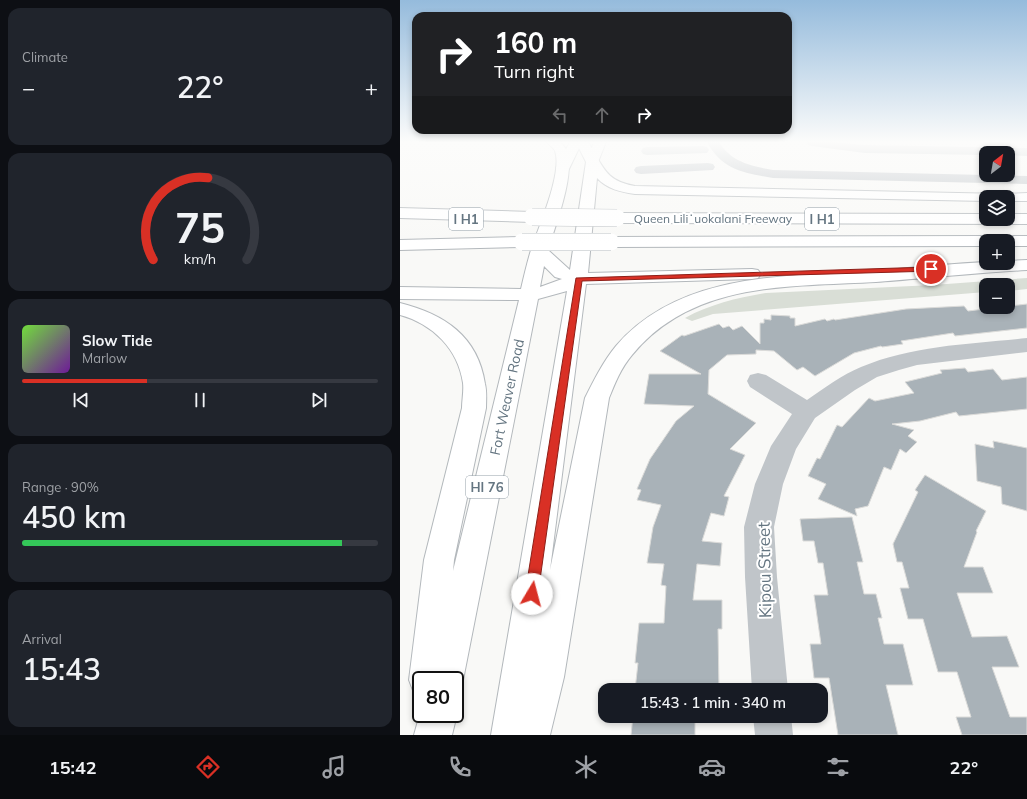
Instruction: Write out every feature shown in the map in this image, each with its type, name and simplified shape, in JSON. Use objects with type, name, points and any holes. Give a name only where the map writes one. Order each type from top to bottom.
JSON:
[{"type":"main road","name":"Fort Weaver Road","points":[[447,671],[539,251],[553,209],[561,176]]},
{"type":"main road","points":[[510,735],[578,279],[590,176]]},
{"type":"main road","points":[[602,176],[612,185],[642,191],[979,197]]},
{"type":"main road","points":[[1015,197],[1027,198]]},
{"type":"main road","points":[[400,213],[532,217]]},
{"type":"main road","name":"Queen Liliʻuokalani Freeway","points":[[400,220],[532,217],[1027,219]]},
{"type":"main road","points":[[1015,241],[1027,241]]},
{"type":"main road","name":"Queen Liliʻuokalani Freeway","points":[[400,244],[522,242],[979,242]]},
{"type":"main road","points":[[539,251],[561,273],[578,279],[1027,266]]},
{"type":"main road","points":[[531,735],[546,677],[597,398],[607,373],[618,356],[630,342],[646,327],[667,313],[689,302],[729,289],[760,284],[977,268]]},
{"type":"main road","points":[[400,293],[530,295],[553,290],[578,279]]},
{"type":"main road","points":[[400,309],[410,311],[443,327],[457,342],[468,360],[474,383],[474,408],[439,560],[428,671]]},
{"type":"main road","points":[[421,735],[422,723]]},
{"type":"main road","points":[[433,735],[436,723]]},
{"type":"street","points":[[870,176],[1027,180]]},
{"type":"street","name":"Kipou Street","points":[[769,683],[761,577],[760,527],[769,484],[784,446],[807,412],[847,384],[869,372],[893,364],[917,358],[1027,345]]},
{"type":"street","points":[[758,381],[807,412]]},
{"type":"street","points":[[773,723],[774,735]]},
{"type":"shaded area","points":[[1027,278],[1027,289],[1015,290],[1015,279]]},
{"type":"shaded area","points":[[979,282],[979,293],[713,314],[692,321],[685,318],[724,302],[766,293]]},
{"type":"building","points":[[1027,304],[1027,328],[955,336],[953,333],[901,341],[903,344],[881,346],[854,353],[815,376],[803,367],[797,370],[774,351],[756,350],[756,354],[727,355],[709,370],[708,394],[756,423],[730,449],[745,455],[724,496],[729,497],[724,516],[711,513],[702,541],[722,543],[720,566],[697,564],[693,600],[722,600],[722,629],[718,629],[719,683],[636,683],[638,663],[635,663],[639,623],[664,623],[666,586],[661,585],[664,564],[647,563],[653,527],[661,505],[637,500],[641,490],[637,489],[650,459],[676,421],[694,406],[644,404],[649,374],[701,374],[660,351],[682,335],[684,336],[719,324],[723,328],[729,326],[733,330],[742,326],[760,344],[760,323],[764,323],[764,319],[771,320],[771,315],[790,316],[790,318],[795,318],[795,326],[825,319],[827,321],[906,309],[964,306],[968,311],[979,310],[979,314],[1015,314],[1015,305]]},
{"type":"building","points":[[965,368],[968,372],[993,369],[1002,380],[1027,377],[1027,409],[959,416],[956,412],[920,421],[892,424],[914,430],[908,436],[917,442],[906,453],[900,449],[891,470],[884,467],[868,506],[855,509],[857,516],[818,499],[826,484],[808,476],[817,458],[820,459],[837,425],[842,427],[869,398],[875,401],[914,393],[905,382],[942,373],[940,370]]},
{"type":"building","points":[[993,441],[1027,448],[1027,511],[1002,504],[1001,487],[977,481],[975,444],[994,448]]},
{"type":"building","points":[[925,475],[986,511],[976,531],[977,532],[964,567],[983,567],[993,593],[957,593],[972,637],[1007,636],[1019,667],[992,667],[1010,717],[1027,717],[1027,735],[962,735],[956,717],[971,717],[957,672],[938,672],[923,619],[908,619],[900,588],[909,588],[902,562],[897,562],[893,544],[918,492],[915,490]]},
{"type":"building","points":[[852,517],[863,562],[857,562],[864,594],[876,594],[882,618],[878,618],[884,644],[903,644],[913,685],[886,685],[898,735],[838,735],[829,678],[814,678],[810,644],[821,644],[814,595],[828,595],[823,563],[818,563],[814,541],[803,541],[800,519]]},
{"type":"building","points":[[632,723],[695,723],[695,735],[631,735]]},
{"type":"route","points":[[532,594],[578,279],[597,280],[931,269]]}]
